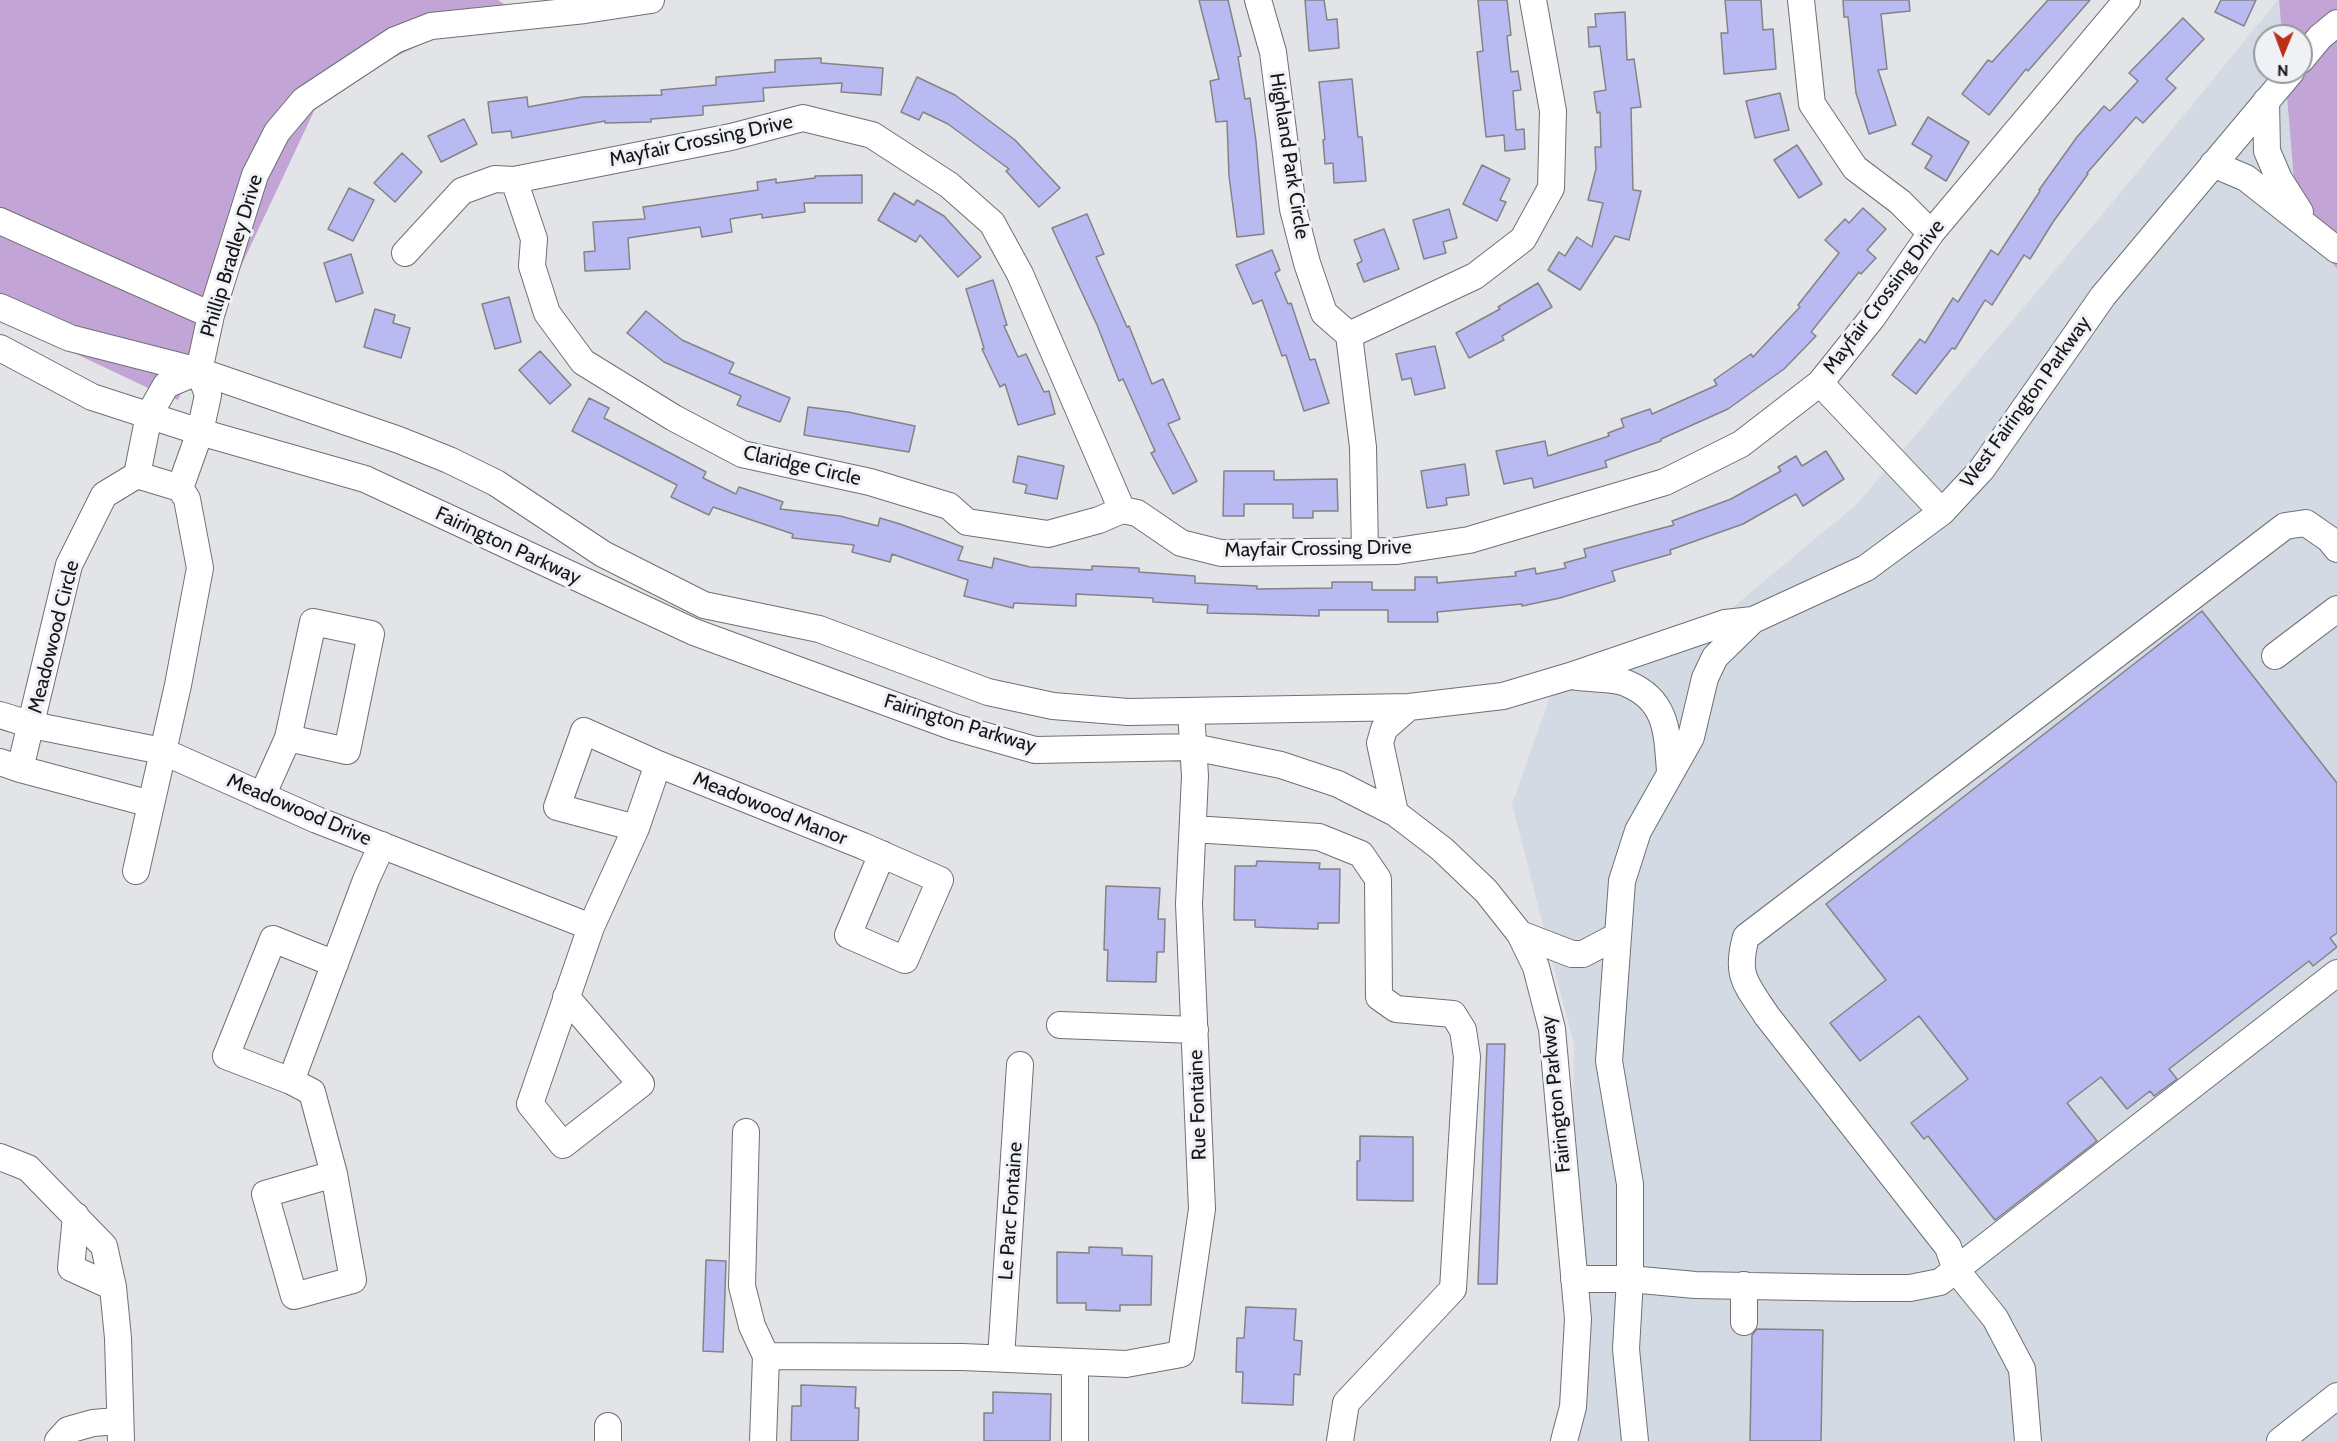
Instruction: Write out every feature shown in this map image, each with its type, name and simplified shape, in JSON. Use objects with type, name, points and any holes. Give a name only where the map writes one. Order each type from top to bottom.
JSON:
[{"type":"street","name":"Phillip Bradley Drive","points":[[200,432],[208,395],[199,371],[211,315],[255,175],[277,132],[304,100],[395,40],[432,26],[584,5],[651,0]]},
{"type":"street","name":"Highland Park Circle","points":[[1258,0],[1273,52],[1293,209],[1307,263],[1324,313],[1349,335]]},
{"type":"street","points":[[1365,551],[1363,447],[1349,335],[1475,276],[1523,239],[1551,188],[1553,111],[1533,0]]},
{"type":"street","points":[[1801,0],[1812,104],[1855,168],[1900,202],[1930,233]]},
{"type":"street","name":"Mayfair Crossing Drive","points":[[405,253],[462,191],[495,179],[514,180],[731,137],[803,118],[872,135],[949,185],[992,223],[1020,274],[1122,510],[1137,513],[1181,543],[1221,553],[1397,551],[1469,540],[1665,482],[1742,444],[1820,383],[1872,318],[1930,233],[2127,0]]},
{"type":"street","points":[[2313,45],[2337,23]]},
{"type":"street","name":"West Fairington Parkway","points":[[1617,936],[1622,881],[1638,831],[1690,737],[1705,678],[1714,657],[1753,620],[1866,568],[1942,512],[1982,469],[2103,296],[2280,84]]},
{"type":"street","points":[[2266,101],[2267,152],[2280,179],[2312,230]]},
{"type":"street","points":[[2213,164],[2246,178],[2337,250]]},
{"type":"street","name":"Claridge Circle","points":[[514,180],[534,239],[532,266],[547,313],[583,362],[674,418],[742,454],[870,482],[949,506],[967,522],[1048,534],[1099,520],[1122,510]]},
{"type":"street","points":[[0,221],[211,315]]},
{"type":"street","name":"Fairington Parkway","points":[[0,307],[70,338],[199,371],[399,440],[449,460],[496,483],[603,554],[704,605],[819,629],[988,692],[1053,706],[1128,712],[1409,707],[1503,696],[1570,676],[1725,623],[1753,620]]},
{"type":"street","name":"Fairington Parkway","points":[[0,348],[92,397],[200,432],[365,479],[694,632],[954,727],[1035,750],[1193,747],[1281,765],[1338,784],[1395,813],[1442,849],[1486,891],[1520,934],[1536,967],[1552,1029],[1578,1319],[1573,1407],[1564,1441]]},
{"type":"street","points":[[136,871],[200,568],[187,499],[180,488],[137,476],[149,415],[166,385],[199,371]]},
{"type":"street","points":[[1820,383],[1942,512]]},
{"type":"street","points":[[180,488],[200,432]]},
{"type":"street","name":"Meadowood Circle","points":[[10,766],[32,724],[69,565],[104,495],[137,476]]},
{"type":"street","points":[[2028,1441],[2022,1369],[1995,1318],[1956,1270],[1948,1248],[1767,1016],[1742,978],[1740,957],[1746,937],[2285,525],[2306,523],[2329,538],[2337,549]]},
{"type":"street","points":[[2276,656],[2337,609]]},
{"type":"street","points":[[262,796],[288,738],[313,622],[371,634],[347,751],[288,738]]},
{"type":"street","points":[[1570,676],[1627,683],[1649,697],[1663,714],[1670,771]]},
{"type":"street","points":[[1395,813],[1380,742],[1384,729],[1409,707]]},
{"type":"street","name":"Rue Fontaine","points":[[766,1356],[1001,1358],[1126,1364],[1181,1354],[1202,1209],[1190,904],[1195,776],[1191,711]]},
{"type":"street","name":"Meadowood Drive","points":[[0,715],[32,724],[162,751],[317,820],[591,927]]},
{"type":"street","name":"Meadowood Manor","points":[[636,828],[558,807],[584,731],[658,764],[882,854]]},
{"type":"street","points":[[566,997],[641,1084],[563,1145],[530,1104],[566,997],[591,927],[636,828],[658,764]]},
{"type":"street","points":[[10,766],[150,804]]},
{"type":"street","points":[[1193,829],[1320,837],[1361,854],[1378,879],[1379,997],[1396,1009],[1453,1014],[1463,1030],[1467,1057],[1453,1289],[1346,1403],[1340,1441]]},
{"type":"street","points":[[291,1081],[366,880],[382,845]]},
{"type":"street","points":[[1520,934],[1572,954],[1584,954],[1617,936]]},
{"type":"street","points":[[1617,936],[1609,1061],[1630,1184],[1630,1279],[1626,1349],[1635,1441]]},
{"type":"street","points":[[334,1174],[265,1194],[294,1296],[353,1280],[334,1174],[312,1092],[291,1081],[226,1056],[273,939],[335,964]]},
{"type":"street","points":[[1574,1279],[1630,1279],[1695,1285],[1910,1288],[1940,1282],[2337,973]]},
{"type":"street","points":[[1060,1025],[1195,1030]]},
{"type":"street","name":"Le Parc Fontaine","points":[[1001,1358],[1020,1065]]},
{"type":"street","points":[[746,1132],[742,1286],[752,1326],[766,1356],[763,1441]]},
{"type":"street","points":[[0,1157],[28,1168],[104,1246],[113,1287],[118,1338],[118,1427],[93,1423],[68,1430],[58,1441]]},
{"type":"street","points":[[76,1216],[71,1268],[113,1287]]},
{"type":"street","points":[[1744,1285],[1744,1322]]},
{"type":"street","points":[[1075,1362],[1075,1441]]},
{"type":"street","points":[[2295,1437],[2337,1396]]},
{"type":"shaded area","points":[[0,0],[498,0],[504,4],[323,92],[178,400],[0,318]]},
{"type":"shaded area","points":[[2278,0],[2281,24],[2258,24]]},
{"type":"shaded area","points":[[2279,0],[2337,0],[2337,269],[2297,217],[2286,84],[2313,84],[2313,24],[2281,24]]},
{"type":"shaded area","points":[[2253,31],[2253,84],[2286,84],[2297,217],[2337,269],[2337,1441],[1567,1441],[1574,1045],[1512,804],[1558,674],[1690,643],[1857,504],[2111,204]]},
{"type":"building","points":[[1199,0],[1228,0],[1241,56],[1238,57],[1245,99],[1250,98],[1264,234],[1237,237],[1229,176],[1227,121],[1216,122],[1210,81],[1219,79]]},
{"type":"building","points":[[1305,0],[1324,0],[1327,20],[1337,19],[1339,48],[1309,51]]},
{"type":"building","points":[[1478,0],[1507,0],[1511,35],[1507,36],[1511,72],[1518,71],[1521,90],[1513,91],[1516,130],[1524,129],[1525,149],[1505,151],[1504,135],[1486,137],[1477,52],[1483,51]]},
{"type":"building","points":[[1725,0],[1761,0],[1763,30],[1773,29],[1776,69],[1724,74],[1721,33],[1728,33]]},
{"type":"building","points":[[1843,0],[1909,0],[1910,11],[1881,14],[1887,69],[1878,70],[1896,125],[1869,134],[1856,93],[1848,17],[1844,17]]},
{"type":"building","points":[[2048,0],[2090,0],[2028,71],[2026,69],[1989,115],[1962,94],[1988,60],[1992,62]]},
{"type":"building","points":[[2221,0],[2256,0],[2244,26],[2215,12]]},
{"type":"building","points":[[1625,12],[1627,60],[1634,59],[1641,107],[1631,108],[1633,190],[1641,191],[1629,240],[1615,236],[1580,290],[1548,270],[1559,252],[1565,256],[1577,237],[1592,247],[1603,203],[1588,200],[1596,169],[1595,147],[1601,147],[1600,112],[1597,113],[1594,92],[1606,90],[1600,46],[1589,47],[1588,27],[1596,27],[1595,14]]},
{"type":"building","points":[[2183,18],[2204,39],[2166,79],[2176,88],[2143,123],[2136,117],[2087,173],[2030,259],[2024,255],[1992,305],[1985,300],[1955,349],[1952,348],[1916,394],[1892,375],[1920,339],[1925,343],[1953,298],[1958,302],[1991,250],[1998,255],[2039,190],[2077,137],[2104,106],[2110,111],[2138,81],[2129,73]]},
{"type":"building","points":[[821,58],[821,63],[883,68],[881,95],[841,92],[842,83],[763,88],[764,101],[703,106],[703,115],[651,119],[651,122],[605,123],[605,121],[512,138],[511,131],[492,133],[488,102],[527,97],[528,107],[582,97],[662,95],[661,90],[716,85],[716,77],[775,72],[775,60]]},
{"type":"building","points":[[917,77],[955,95],[1015,140],[1060,188],[1039,207],[1006,171],[1009,169],[948,124],[923,112],[919,120],[901,112]]},
{"type":"building","points":[[1352,79],[1358,137],[1362,137],[1366,181],[1334,183],[1333,163],[1325,164],[1323,140],[1325,139],[1319,82]]},
{"type":"building","points":[[1780,93],[1789,130],[1755,138],[1746,101]]},
{"type":"building","points":[[1928,117],[1969,142],[1946,181],[1925,168],[1932,156],[1912,144]]},
{"type":"building","points":[[464,119],[477,144],[441,162],[428,136]]},
{"type":"building","points":[[1797,145],[1822,184],[1799,198],[1774,160]]},
{"type":"building","points":[[402,153],[422,172],[395,202],[374,183]]},
{"type":"building","points":[[1482,165],[1510,179],[1500,200],[1506,202],[1497,221],[1463,204]]},
{"type":"building","points":[[862,175],[862,203],[804,203],[805,212],[762,218],[762,214],[730,219],[732,232],[702,237],[700,227],[628,238],[630,269],[585,271],[584,252],[595,251],[593,222],[645,219],[643,207],[758,190],[757,182],[776,179],[776,183],[815,178],[815,176]]},
{"type":"building","points":[[349,188],[374,200],[353,241],[328,229]]},
{"type":"building","points":[[894,193],[914,205],[917,200],[944,216],[981,257],[958,277],[920,235],[916,242],[878,220]]},
{"type":"building","points":[[1863,208],[1886,229],[1867,250],[1876,258],[1861,274],[1859,272],[1811,332],[1816,336],[1784,369],[1728,409],[1661,439],[1661,441],[1605,461],[1607,467],[1534,488],[1532,478],[1504,484],[1496,451],[1545,441],[1548,456],[1609,436],[1608,433],[1624,427],[1621,419],[1650,409],[1652,414],[1717,385],[1714,380],[1751,354],[1753,357],[1800,307],[1798,305],[1839,253],[1825,240],[1845,219],[1849,223]]},
{"type":"building","points":[[1449,209],[1457,238],[1443,242],[1446,253],[1424,259],[1413,220]]},
{"type":"building","points":[[1087,214],[1104,254],[1096,257],[1127,327],[1129,326],[1152,384],[1163,379],[1180,419],[1168,424],[1197,481],[1173,494],[1151,453],[1155,451],[1123,379],[1119,381],[1097,325],[1052,228]]},
{"type":"building","points":[[1384,229],[1399,269],[1364,282],[1357,264],[1362,261],[1354,240]]},
{"type":"building","points":[[1272,250],[1280,270],[1275,273],[1288,304],[1291,303],[1310,360],[1315,359],[1329,403],[1304,411],[1286,355],[1282,356],[1262,300],[1253,304],[1236,265]]},
{"type":"building","points":[[351,254],[363,293],[336,302],[324,263]]},
{"type":"building","points":[[993,280],[1007,325],[1004,326],[1018,357],[1026,354],[1044,392],[1049,391],[1055,414],[1018,425],[1005,384],[1000,387],[982,349],[984,348],[966,289]]},
{"type":"building","points":[[1538,283],[1552,307],[1502,336],[1504,340],[1469,358],[1456,333],[1500,309],[1498,307]]},
{"type":"building","points":[[509,297],[521,342],[495,349],[482,304]]},
{"type":"building","points":[[375,309],[395,315],[393,323],[410,328],[401,358],[364,347]]},
{"type":"building","points":[[646,311],[682,340],[734,363],[729,373],[790,398],[780,422],[737,405],[741,396],[664,362],[627,333]]},
{"type":"building","points":[[1435,346],[1445,388],[1415,395],[1411,378],[1402,380],[1396,354]]},
{"type":"building","points":[[540,351],[571,385],[550,404],[519,370]]},
{"type":"building","points":[[589,398],[609,408],[604,418],[706,472],[703,478],[736,494],[739,487],[783,502],[780,509],[840,516],[878,526],[880,518],[963,547],[958,560],[992,568],[994,558],[1030,567],[1092,570],[1092,566],[1139,568],[1139,572],[1195,576],[1195,583],[1257,586],[1257,589],[1332,588],[1332,582],[1372,582],[1372,590],[1415,590],[1415,577],[1437,577],[1437,583],[1516,576],[1515,572],[1535,568],[1536,574],[1566,568],[1564,563],[1586,557],[1584,549],[1674,525],[1672,521],[1731,499],[1781,471],[1778,467],[1796,456],[1802,466],[1826,451],[1844,479],[1803,506],[1796,494],[1743,524],[1670,550],[1671,554],[1612,571],[1615,581],[1560,598],[1522,606],[1522,604],[1437,612],[1438,622],[1388,622],[1388,610],[1319,610],[1319,616],[1207,613],[1208,605],[1153,602],[1153,598],[1076,594],[1076,606],[1014,603],[1013,608],[964,596],[968,580],[892,554],[890,562],[852,552],[854,545],[792,538],[793,534],[713,507],[709,515],[671,497],[677,485],[572,431]]},
{"type":"building","points":[[808,407],[848,412],[915,426],[909,452],[804,435]]},
{"type":"building","points":[[1018,456],[1064,466],[1057,499],[1025,493],[1027,485],[1013,482]]},
{"type":"building","points":[[1465,464],[1469,495],[1446,498],[1447,505],[1427,508],[1421,471]]},
{"type":"building","points":[[1224,471],[1274,471],[1274,480],[1337,479],[1338,511],[1313,511],[1313,518],[1293,518],[1293,504],[1244,504],[1244,516],[1223,516]]},
{"type":"building","points":[[2202,611],[2337,783],[2337,933],[2330,938],[2337,947],[2313,966],[2309,961],[2169,1069],[2177,1079],[2154,1096],[2150,1091],[2127,1109],[2101,1077],[2067,1103],[2097,1141],[1995,1220],[1928,1136],[1924,1139],[1911,1123],[1968,1079],[1919,1016],[1860,1061],[1830,1023],[1886,980],[1826,904]]},
{"type":"building","points":[[1257,861],[1320,863],[1319,869],[1340,869],[1339,923],[1318,923],[1318,929],[1279,928],[1255,927],[1255,920],[1234,920],[1235,866],[1256,866]]},
{"type":"building","points":[[1106,886],[1160,888],[1158,919],[1165,919],[1164,952],[1157,952],[1156,982],[1107,981],[1108,950],[1104,950]]},
{"type":"building","points":[[1487,1044],[1505,1044],[1497,1284],[1478,1284]]},
{"type":"building","points":[[1360,1136],[1413,1137],[1413,1201],[1357,1200],[1357,1161],[1360,1161]]},
{"type":"building","points":[[1089,1247],[1122,1248],[1122,1255],[1152,1256],[1151,1305],[1120,1305],[1120,1311],[1086,1310],[1086,1303],[1057,1303],[1057,1252],[1089,1253]]},
{"type":"building","points":[[706,1260],[726,1261],[723,1352],[703,1351]]},
{"type":"building","points":[[1246,1307],[1296,1309],[1294,1340],[1302,1341],[1300,1375],[1294,1374],[1293,1405],[1242,1403],[1243,1372],[1236,1372],[1237,1338],[1244,1338]]},
{"type":"building","points":[[1757,1329],[1823,1330],[1821,1441],[1750,1441],[1752,1335]]},
{"type":"building","points":[[801,1385],[856,1387],[855,1408],[859,1408],[858,1441],[791,1441],[792,1406],[801,1406]]},
{"type":"building","points":[[993,1392],[1051,1394],[1050,1441],[984,1441],[984,1413],[993,1413]]}]
